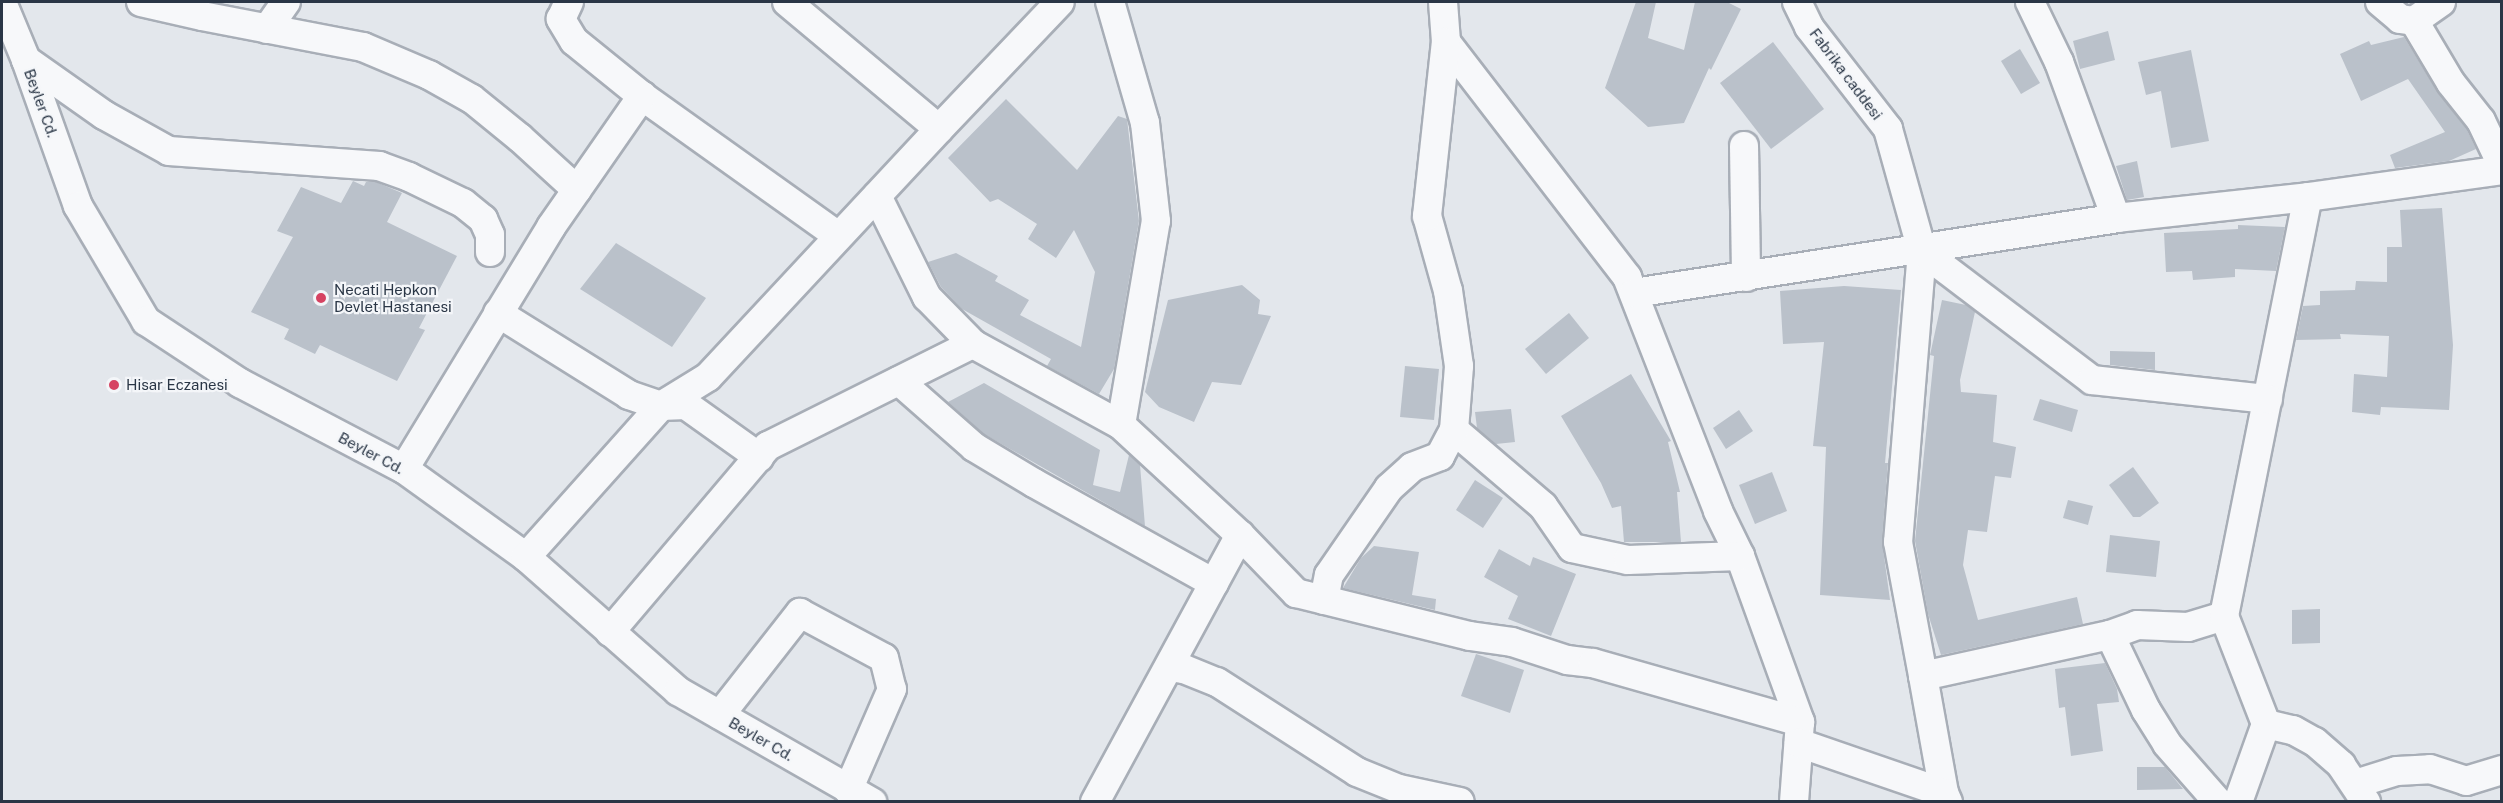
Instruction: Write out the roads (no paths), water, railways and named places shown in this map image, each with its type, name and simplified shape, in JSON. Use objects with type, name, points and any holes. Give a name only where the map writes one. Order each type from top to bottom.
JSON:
[{"type":"street","name":"Beyler Cd.","points":[[2,2],[26,60],[78,206],[147,321],[240,383],[404,469],[526,557],[678,691],[856,796]]},
{"type":"street","points":[[141,2],[363,47],[429,75],[472,99],[520,138],[577,190]]},
{"type":"street","points":[[267,28],[286,2]]},
{"type":"street","points":[[569,2],[561,19],[574,41],[642,96],[838,236]]},
{"type":"street","points":[[787,2],[939,129]]},
{"type":"street","points":[[526,557],[661,406],[708,377],[1060,2]]},
{"type":"street","points":[[1110,2],[1145,123],[1156,221],[1121,425]]},
{"type":"street","points":[[1324,600],[1329,575],[1389,488],[1412,467],[1440,456],[1454,430],[1459,366],[1448,291],[1427,216],[1446,42],[1443,2]]},
{"type":"street","name":"Fabrika caddesi","points":[[1797,2],[1809,27],[1888,129],[1922,251]]},
{"type":"street","points":[[2030,2],[2059,62],[2116,218]]},
{"type":"street","points":[[2380,2],[2400,19],[2414,21],[2441,2]]},
{"type":"street","points":[[2414,21],[2451,83],[2481,121],[2502,165]]},
{"type":"street","points":[[1446,42],[1627,277],[1718,511],[1740,556],[1799,732],[1794,801]]},
{"type":"street","points":[[26,60],[104,115],[169,151],[379,166],[409,177],[463,204],[483,219],[490,235],[490,252]]},
{"type":"street","points":[[404,469],[498,313],[577,190],[642,96]]},
{"type":"street","points":[[1744,146],[1746,277]]},
{"type":"street","points":[[1634,293],[1922,251],[2116,218],[2308,197],[2502,170]]},
{"type":"street","points":[[877,196],[927,297],[973,344],[1121,425],[1240,535],[1296,593],[1470,636],[1512,642],[1567,660],[1593,663],[1799,732],[1946,797]]},
{"type":"street","points":[[2238,801],[2266,724],[2224,616],[2308,197]]},
{"type":"street","points":[[1922,251],[2092,380],[2268,399]]},
{"type":"street","points":[[1922,251],[1898,542],[1946,797]]},
{"type":"street","points":[[498,313],[629,395],[661,406],[687,405],[759,457]]},
{"type":"street","points":[[610,632],[768,446],[973,344]]},
{"type":"street","points":[[899,381],[974,447],[1214,583]]},
{"type":"street","points":[[1454,430],[1543,506],[1572,548],[1628,560],[1740,556]]},
{"type":"street","points":[[1095,801],[1240,535]]},
{"type":"street","points":[[720,715],[800,613],[884,658],[892,689],[856,796]]},
{"type":"street","points":[[1923,676],[2110,635],[2137,625],[2188,627],[2224,616]]},
{"type":"street","points":[[2110,635],[2146,710],[2167,744],[2218,801]]},
{"type":"street","points":[[1169,667],[1184,669],[1225,687],[1357,772],[1399,789],[1460,801]]},
{"type":"street","points":[[2266,724],[2293,730],[2315,742],[2341,765],[2360,793],[2397,771],[2430,769],[2466,781],[2502,770]]},
{"type":"place","name":"Necati Hepkon Devlet Hastanesi","points":[[321,298]]},
{"type":"place","name":"Hisar Eczanesi","points":[[114,385]]}]
